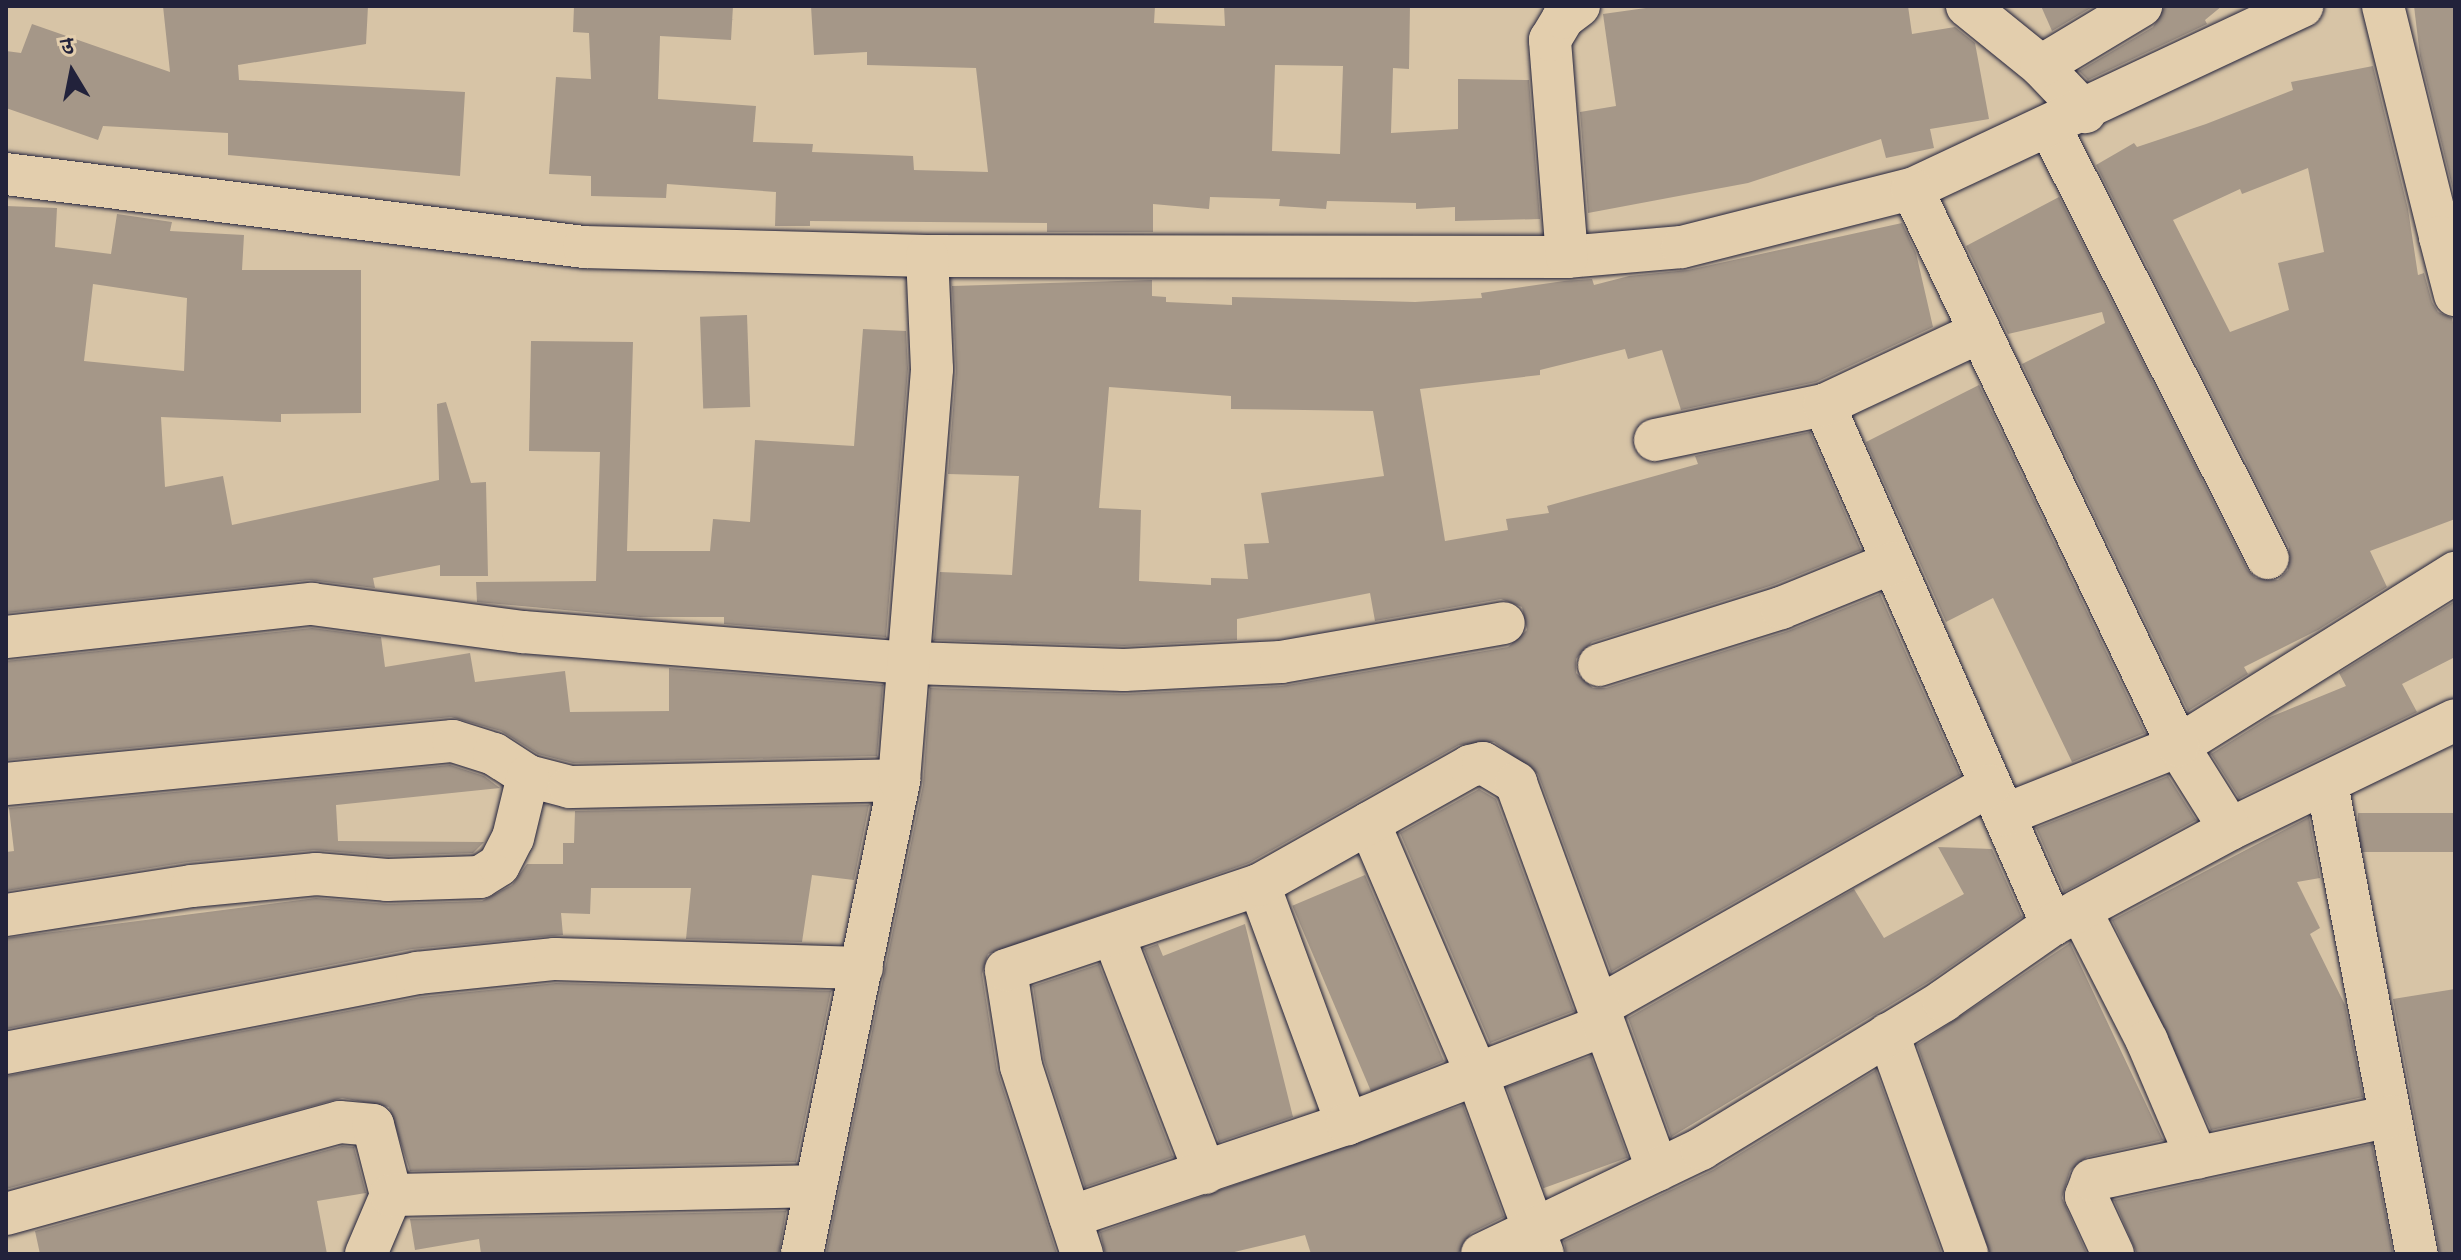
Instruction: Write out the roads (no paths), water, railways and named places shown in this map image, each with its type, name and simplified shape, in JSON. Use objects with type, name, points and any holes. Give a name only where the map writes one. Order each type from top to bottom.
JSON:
[{"type":"street","points":[[1967,6],[2041,66],[2268,558]]},
{"type":"street","points":[[2041,66],[2141,6]]},
{"type":"street","points":[[6,174],[584,247],[927,256],[1567,257],[1682,247],[1912,189],[2068,120],[2302,6]]},
{"type":"street","points":[[2383,6],[2447,237],[2455,295]]},
{"type":"street","points":[[1567,257],[1550,40],[1570,8]]},
{"type":"street","points":[[1912,189],[1978,333],[2178,746],[2230,829]]},
{"type":"street","points":[[802,1254],[813,1186],[862,968],[899,780],[912,663],[932,369],[927,256]]},
{"type":"street","points":[[1655,440],[1824,405],[1978,333]]},
{"type":"street","points":[[1824,405],[1997,800],[2066,918],[2147,1041],[2197,1158]]},
{"type":"street","points":[[1599,665],[1781,608],[1892,563]]},
{"type":"street","points":[[1658,1170],[1601,1016],[1516,783],[1483,763],[1470,766],[1259,885],[1114,937],[1006,970],[1021,1066],[1076,1236],[1205,1173],[1477,1075],[1601,1016],[1997,800],[2178,746],[2455,573]]},
{"type":"street","points":[[6,637],[312,604],[523,632],[912,663],[1124,670],[1281,662],[1504,623]]},
{"type":"street","points":[[1482,1254],[1537,1242],[1888,1034],[2066,918],[2230,829],[2455,720]]},
{"type":"street","points":[[6,784],[453,741],[494,754],[528,776],[570,787],[899,780]]},
{"type":"street","points":[[6,915],[192,886],[316,874],[387,880],[480,877],[499,865],[513,838],[528,776]]},
{"type":"street","points":[[2327,784],[2417,1254]]},
{"type":"street","points":[[1369,823],[1477,1075],[1537,1242]]},
{"type":"street","points":[[1259,885],[1347,1124]]},
{"type":"street","points":[[1114,937],[1205,1173]]},
{"type":"street","points":[[6,1053],[417,973],[555,959],[862,968]]},
{"type":"street","points":[[1888,1034],[1967,1254]]},
{"type":"street","points":[[2113,1254],[2086,1196],[2092,1180],[2390,1116]]},
{"type":"street","points":[[6,1214],[340,1122],[373,1125],[391,1195],[366,1254]]},
{"type":"street","points":[[391,1195],[813,1186]]}]
